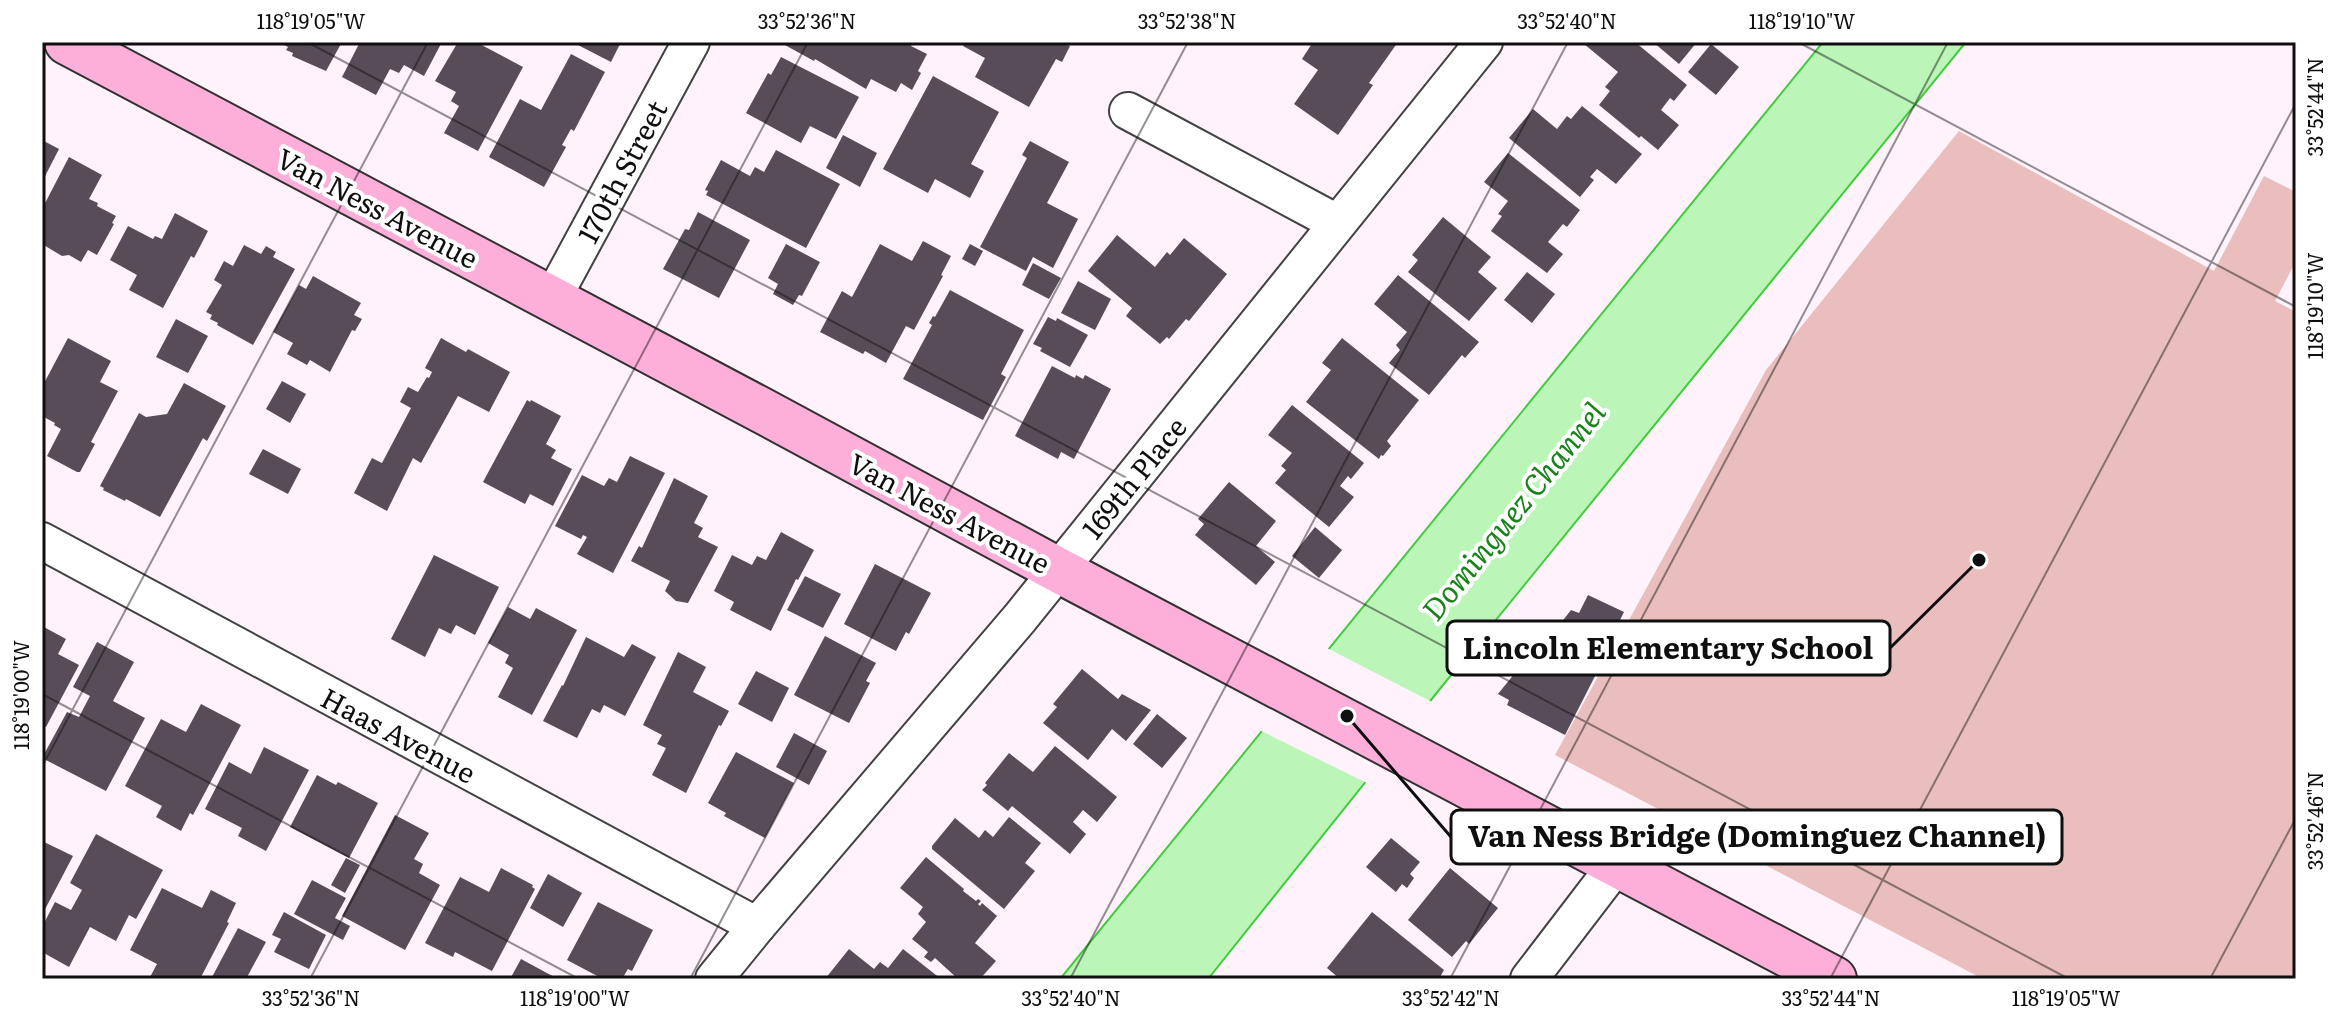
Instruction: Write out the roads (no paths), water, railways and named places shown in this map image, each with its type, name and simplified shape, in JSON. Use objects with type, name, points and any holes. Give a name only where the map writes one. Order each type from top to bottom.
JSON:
[{"type":"main road","name":"Van Ness Avenue","points":[[67,42],[1834,979]]},
{"type":"street","name":"170th Street","points":[[552,299],[691,42]]},
{"type":"street","name":"169th Place","points":[[714,979],[1020,618],[1484,42]]},
{"type":"street","points":[[1128,111],[1337,223]]},
{"type":"street","name":"Haas Avenue","points":[[42,541],[757,926]]},
{"type":"street","points":[[1529,979],[1617,864]]},
{"type":"water","name":"Dominguez Channel","points":[[1823,42],[1966,42],[1208,979],[1060,979]]},
{"type":"place","name":"Lincoln Elementary School","points":[[1979,560]]},
{"type":"place","name":"Van Ness Bridge (Dominguez Channel)","points":[[1347,716]]}]
